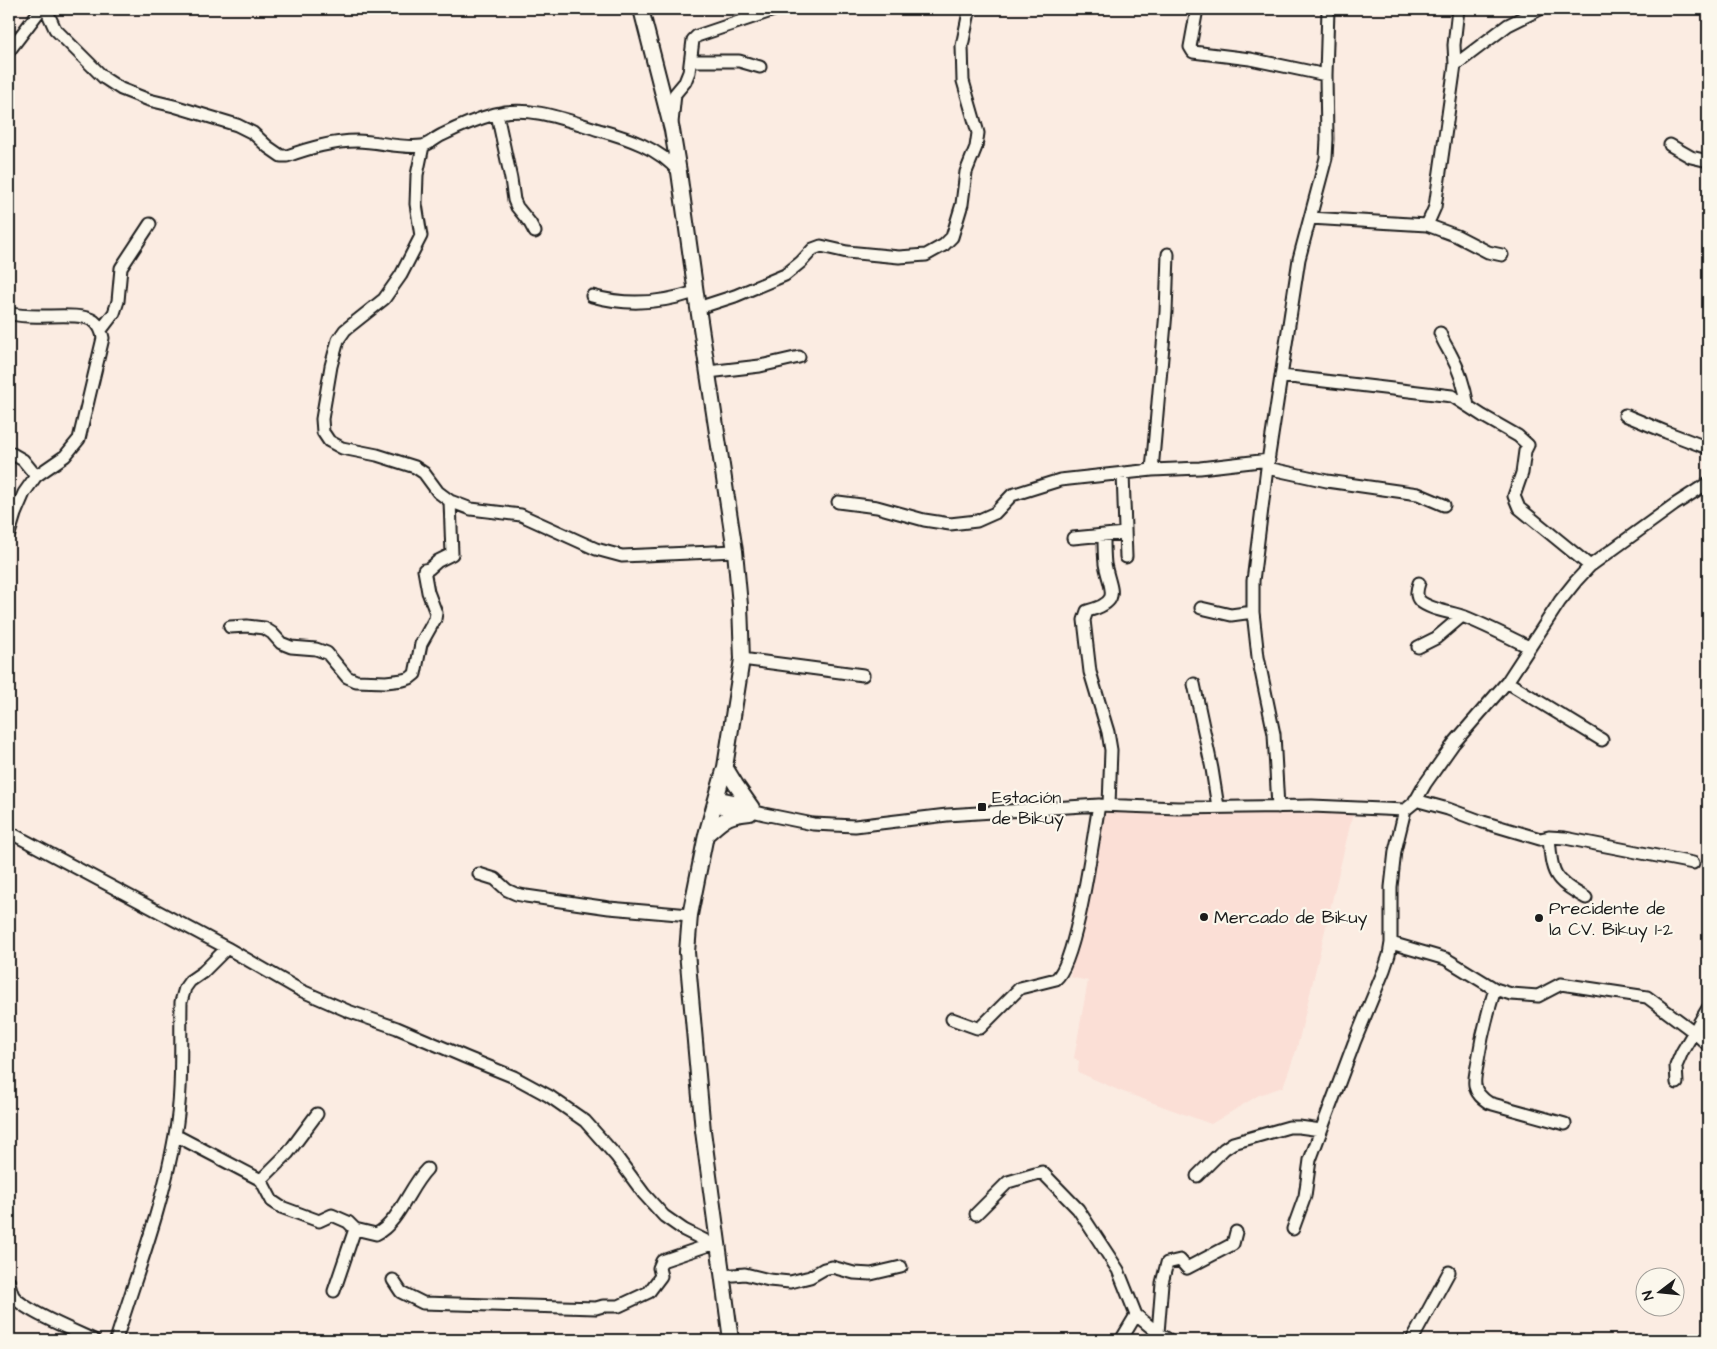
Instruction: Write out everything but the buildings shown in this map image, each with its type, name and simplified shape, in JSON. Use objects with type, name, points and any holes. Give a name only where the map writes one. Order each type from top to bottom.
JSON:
[{"type":"main road","points":[[641,9],[672,130],[679,172],[735,551],[740,605],[742,659],[725,767],[706,835],[690,915],[687,952],[715,1245],[722,1276],[731,1340]]},
{"type":"main road","points":[[706,835],[723,819],[753,811],[725,767]]},
{"type":"street","points":[[9,51],[41,9]]},
{"type":"street","points":[[46,9],[55,29],[104,78],[122,89],[149,100],[237,125],[253,133],[281,156],[287,156],[328,143],[357,141],[388,145],[423,146],[441,135],[476,120],[497,114],[539,113],[620,135],[660,155],[671,162],[679,172]]},
{"type":"street","points":[[672,130],[675,94],[685,82],[692,61],[693,40],[697,36],[777,9]]},
{"type":"street","points":[[698,308],[735,296],[785,275],[802,262],[812,249],[821,246],[847,252],[899,257],[926,255],[944,246],[952,237],[962,204],[966,172],[976,147],[978,133],[963,81],[962,46],[968,9]]},
{"type":"street","points":[[1197,9],[1190,47],[1193,52],[1250,59],[1326,75]]},
{"type":"street","points":[[1278,806],[1274,734],[1258,657],[1253,612],[1253,573],[1300,258],[1326,158],[1328,9]]},
{"type":"street","points":[[1427,225],[1435,207],[1455,65],[1454,45],[1458,9]]},
{"type":"street","points":[[1455,65],[1508,25],[1540,9]]},
{"type":"street","points":[[692,61],[739,61],[760,66]]},
{"type":"street","points":[[497,114],[514,200],[535,232]]},
{"type":"street","points":[[1670,145],[1691,157],[1708,162]]},
{"type":"street","points":[[423,146],[417,175],[416,204],[421,236],[401,275],[384,298],[344,330],[338,340],[325,400],[322,432],[329,441],[342,448],[377,455],[415,467],[424,473],[438,492],[450,502],[471,509],[521,516],[596,549],[622,556],[735,551]]},
{"type":"street","points":[[1310,218],[1427,225],[1457,236],[1488,252],[1502,255]]},
{"type":"street","points":[[101,330],[114,313],[118,301],[121,268],[150,224]]},
{"type":"street","points":[[1152,470],[1166,312],[1168,254]]},
{"type":"street","points":[[592,296],[608,300],[652,302],[674,299],[696,292]]},
{"type":"street","points":[[9,313],[18,316],[74,316],[88,319],[95,322],[101,330],[103,338],[79,439],[65,456],[36,476],[24,493],[9,534]]},
{"type":"street","points":[[1440,333],[1443,343],[1451,355],[1468,406]]},
{"type":"street","points":[[708,372],[760,366],[799,357]]},
{"type":"street","points":[[1282,376],[1452,396],[1518,436],[1528,445],[1524,451],[1522,472],[1514,496],[1519,508],[1590,566]]},
{"type":"street","points":[[1452,396],[1463,387]]},
{"type":"street","points":[[1625,415],[1708,448]]},
{"type":"street","points":[[9,452],[24,460],[36,476]]},
{"type":"street","points":[[838,502],[877,507],[924,520],[950,524],[977,521],[995,513],[1012,495],[1060,480],[1152,470],[1268,464],[1327,481],[1418,494],[1444,505]]},
{"type":"street","points":[[1123,473],[1126,557]]},
{"type":"street","points":[[1293,1229],[1305,1196],[1310,1160],[1384,970],[1391,943],[1391,887],[1395,851],[1404,810],[1415,800],[1454,743],[1507,682],[1528,647],[1560,601],[1590,566],[1674,505],[1708,483]]},
{"type":"street","points":[[230,627],[264,628],[272,633],[281,643],[291,647],[316,649],[328,653],[347,677],[356,681],[386,682],[410,678],[415,674],[422,644],[436,614],[428,592],[424,570],[429,569],[438,561],[452,554],[450,502]]},
{"type":"street","points":[[1073,538],[1124,533]]},
{"type":"street","points":[[952,1019],[980,1028],[1020,988],[1056,979],[1060,976],[1072,949],[1104,805],[1111,750],[1108,732],[1090,672],[1084,620],[1087,611],[1101,608],[1109,601],[1112,589],[1106,564],[1104,536]]},
{"type":"street","points":[[1419,583],[1417,592],[1420,601],[1426,605],[1487,626],[1528,647]]},
{"type":"street","points":[[1201,608],[1231,615],[1253,612]]},
{"type":"street","points":[[1418,647],[1436,638],[1462,616]]},
{"type":"street","points":[[742,659],[863,674]]},
{"type":"street","points":[[1507,682],[1602,740]]},
{"type":"street","points":[[1194,684],[1218,807]]},
{"type":"street","points":[[1415,800],[1540,839],[1549,837],[1609,846],[1693,863]]},
{"type":"street","points":[[715,801],[740,802],[753,811],[813,824],[855,826],[947,815],[1104,805],[1178,808],[1312,806],[1404,810]]},
{"type":"street","points":[[9,833],[227,948],[300,990],[514,1077],[550,1096],[584,1121],[616,1156],[644,1194],[664,1216],[684,1230],[715,1245]]},
{"type":"street","points":[[1549,837],[1551,858],[1559,879],[1565,886],[1586,898]]},
{"type":"street","points":[[479,874],[495,879],[507,890],[526,896],[609,908],[690,915]]},
{"type":"street","points":[[1391,943],[1446,959],[1495,989],[1511,994],[1538,996],[1561,984],[1647,998],[1694,1032],[1708,1045]]},
{"type":"street","points":[[116,1340],[158,1204],[175,1135],[179,1104],[181,1002],[185,988],[190,981],[203,972],[227,948]]},
{"type":"street","points":[[1495,989],[1480,1046],[1475,1079],[1477,1092],[1489,1103],[1565,1124]]},
{"type":"street","points":[[1677,1083],[1676,1066],[1682,1052],[1708,1008]]},
{"type":"street","points":[[261,1180],[288,1153],[318,1114]]},
{"type":"street","points":[[1197,1176],[1224,1149],[1233,1143],[1289,1127],[1321,1130]]},
{"type":"street","points":[[175,1135],[261,1180],[272,1201],[281,1207],[319,1222],[332,1215],[348,1222],[354,1229],[376,1234],[388,1226],[416,1182],[427,1169]]},
{"type":"street","points":[[976,1214],[1008,1182],[1042,1172],[1078,1209],[1118,1270],[1136,1315],[1169,1340]]},
{"type":"street","points":[[334,1291],[354,1229]]},
{"type":"street","points":[[1158,1333],[1162,1283],[1167,1263],[1180,1260],[1187,1268],[1233,1244],[1236,1232]]},
{"type":"street","points":[[393,1280],[401,1292],[423,1303],[596,1308],[619,1306],[649,1292],[661,1276],[659,1268],[662,1261],[715,1245]]},
{"type":"street","points":[[722,1276],[745,1274],[769,1280],[790,1282],[810,1277],[824,1269],[832,1268],[854,1273],[871,1274],[901,1267]]},
{"type":"street","points":[[1412,1340],[1449,1272]]},
{"type":"street","points":[[9,1282],[14,1297],[24,1305],[42,1316],[94,1340]]},
{"type":"street","points":[[1122,1340],[1136,1315]]},
{"type":"shaded area","name":"Mercado de Bikuy","points":[[1100,808],[1353,813],[1297,1048],[1283,1087],[1259,1095],[1211,1124],[1118,1090],[1078,1072],[1079,1061],[1074,1058],[1088,981],[1070,977]]},
{"type":"place","name":"Estación de Bikuy","points":[[982,807]]},
{"type":"place","name":"Mercado de Bikuy","points":[[1204,917]]},
{"type":"place","name":"Precidente de la CV. Bikuy 1-2","points":[[1539,918]]}]
